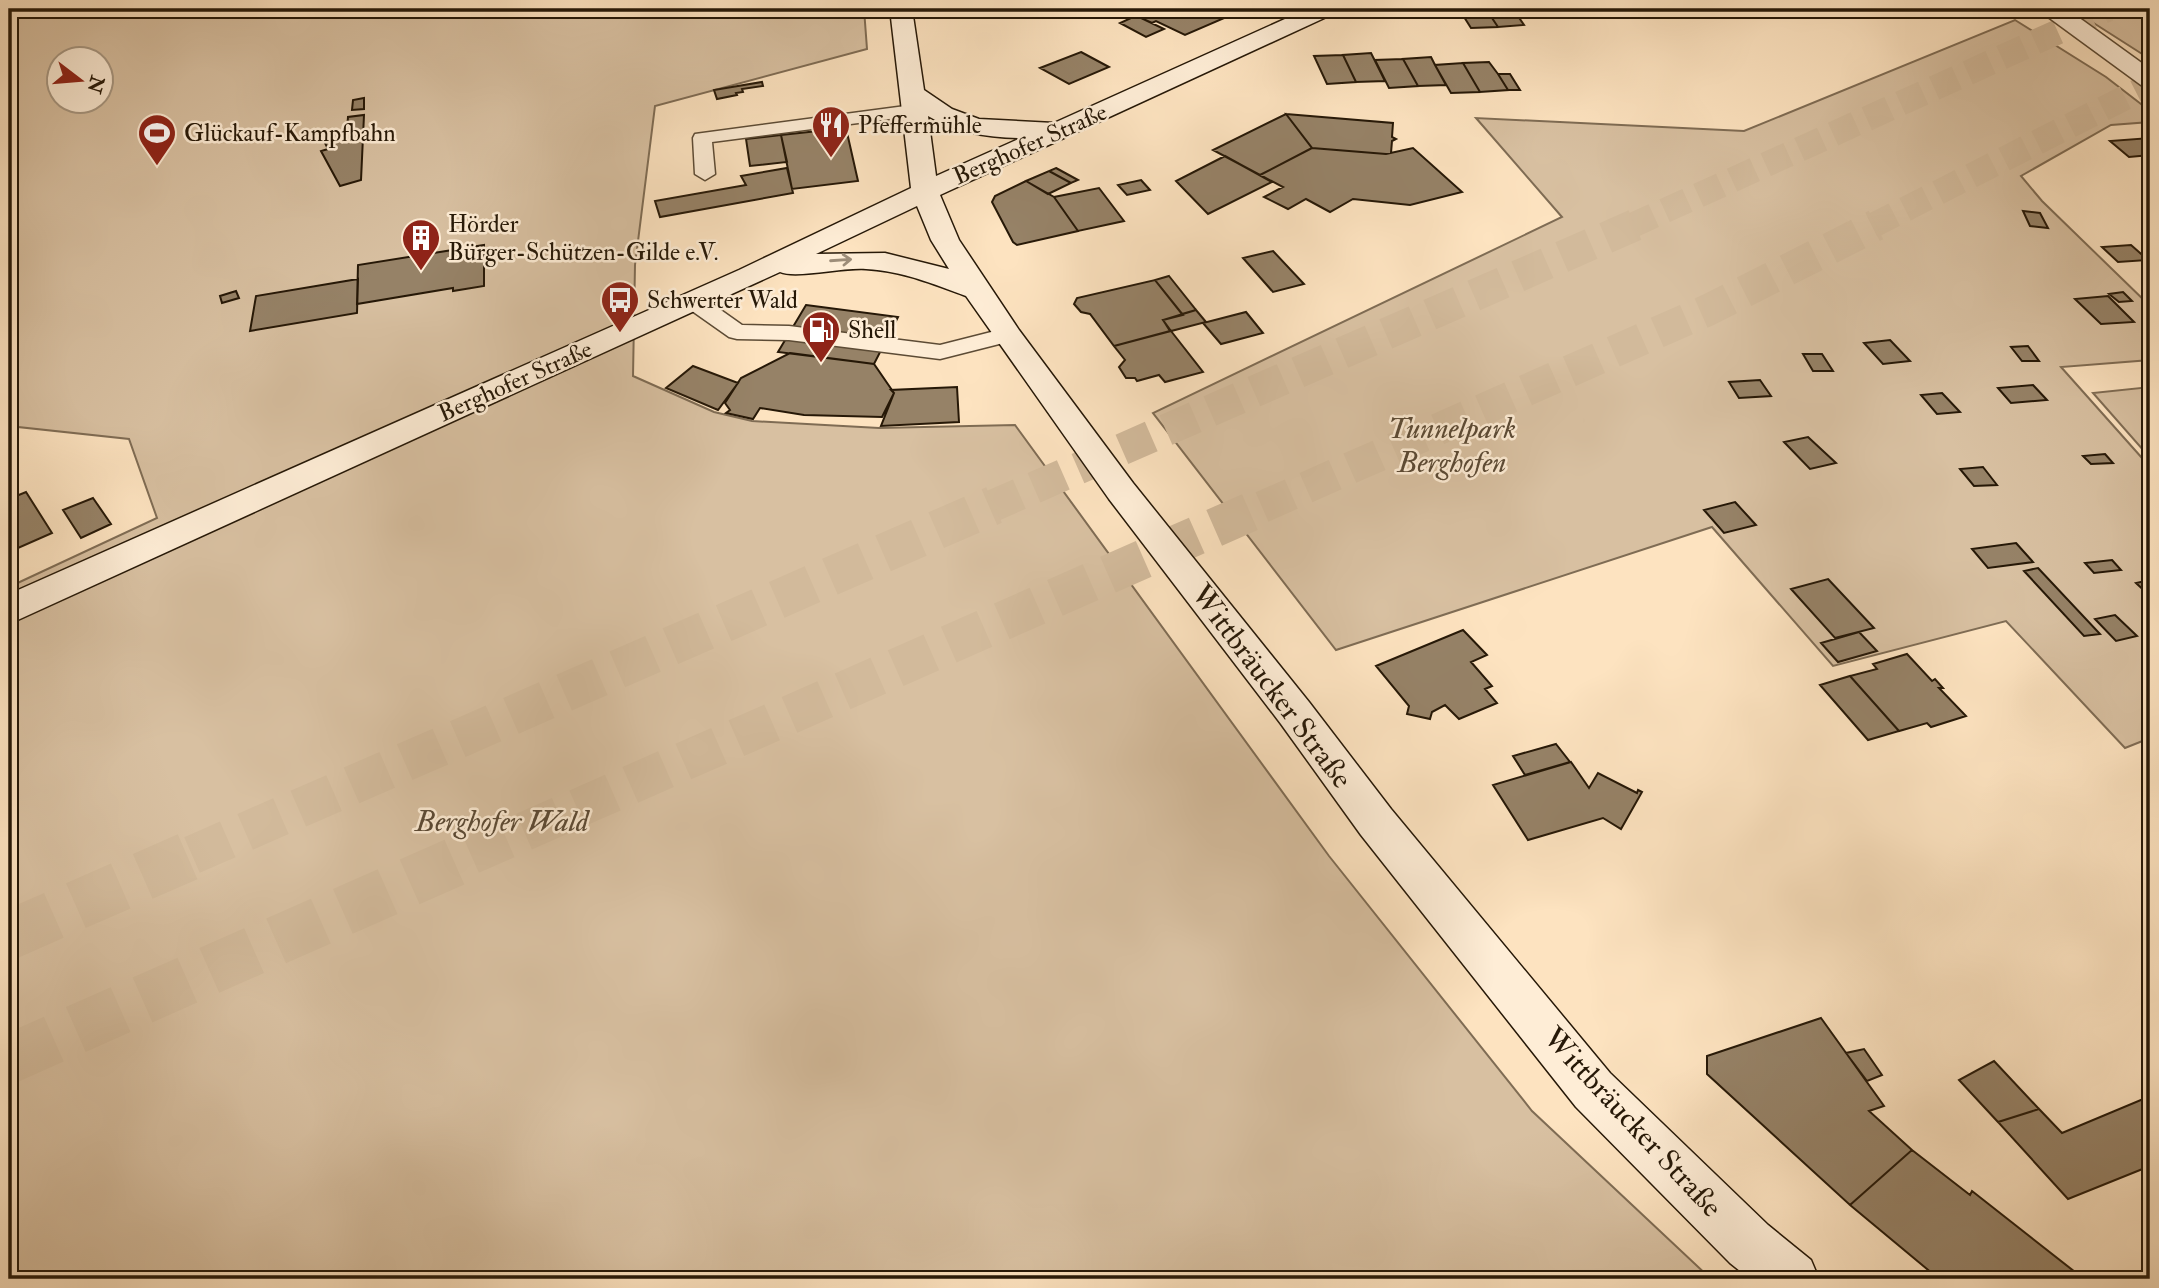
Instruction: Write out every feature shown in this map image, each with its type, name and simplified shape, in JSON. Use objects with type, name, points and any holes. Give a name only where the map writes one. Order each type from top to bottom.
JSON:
[{"type":"main road","name":"Wittbräucker Straße","points":[[901,9],[925,192],[945,240],[1007,335],[1121,491],[1295,713],[1376,822],[1593,1090],[1749,1244],[1792,1279]]},
{"type":"main road","name":"Berghofer Straße","points":[[9,610],[749,276],[925,192],[1325,9]]},
{"type":"main road","points":[[2052,9],[2150,80]]},
{"type":"main road","points":[[912,102],[935,112],[1000,131],[1070,126]]},
{"type":"main road","points":[[749,276],[843,259],[897,261],[932,271],[975,289]]},
{"type":"lane","points":[[705,174],[702,138],[912,102]]},
{"type":"lane","points":[[693,301],[737,332],[789,333],[940,352],[1007,335]]},
{"type":"green space","name":"Berghofer Wald","points":[[9,9],[864,9],[867,49],[655,106],[635,265],[633,376],[714,412],[752,421],[879,428],[1015,425],[1329,856],[1532,1111],[1711,1279],[9,1279],[9,587],[157,518],[129,439],[9,426]]},
{"type":"green space","points":[[2150,9],[2150,59],[2081,15]]},
{"type":"green space","name":"Tunnelpark Berghofen","points":[[2015,20],[2106,77],[2150,111],[2150,122],[2111,125],[2021,176],[2042,201],[2150,306],[2150,360],[2061,367],[2150,467],[2150,738],[2125,748],[2006,621],[1833,666],[1712,527],[1336,650],[1153,413],[1562,217],[1476,118],[1744,131]]},
{"type":"green space","points":[[2150,387],[2150,451],[2144,451],[2093,393]]},
{"type":"building","points":[[1150,9],[1201,9],[1222,19],[1185,35],[1156,21],[1152,23],[1141,18],[1156,12]]},
{"type":"building","points":[[1459,9],[1486,9],[1498,27],[1471,28]]},
{"type":"building","points":[[1486,9],[1513,9],[1524,25],[1498,27]]},
{"type":"building","points":[[1513,9],[1541,9],[1547,17],[1520,18]]},
{"type":"building","points":[[1541,9],[1568,9],[1574,16],[1547,17]]},
{"type":"building","points":[[1144,12],[1149,14],[1141,18],[1164,29],[1146,37],[1120,23]]},
{"type":"building","points":[[1081,52],[1109,67],[1069,84],[1040,68]]},
{"type":"building","points":[[1371,53],[1385,81],[1356,82],[1343,55]]},
{"type":"building","points":[[1343,55],[1356,82],[1327,84],[1314,56]]},
{"type":"building","points":[[1431,57],[1446,85],[1418,86],[1403,59]]},
{"type":"building","points":[[1403,59],[1418,86],[1389,88],[1375,60]]},
{"type":"building","points":[[1489,62],[1508,90],[1480,92],[1463,63]]},
{"type":"building","points":[[1463,63],[1480,92],[1451,93],[1435,65]]},
{"type":"building","points":[[1498,74],[1510,74],[1520,90],[1508,90]]},
{"type":"building","points":[[762,82],[763,86],[742,89],[743,92],[736,93],[737,95],[717,99],[714,90]]},
{"type":"building","points":[[364,98],[364,109],[352,110],[353,100]]},
{"type":"building","points":[[1286,114],[1312,148],[1260,175],[1213,150]]},
{"type":"building","points":[[1286,114],[1393,123],[1392,137],[1396,139],[1392,141],[1391,153],[1386,154],[1312,148]]},
{"type":"building","points":[[364,115],[361,180],[340,186],[321,151],[328,149],[322,137],[347,130],[348,117]]},
{"type":"building","points":[[846,128],[858,181],[792,189],[781,135]]},
{"type":"building","points":[[781,135],[787,162],[750,166],[746,139]]},
{"type":"building","points":[[2150,138],[2150,155],[2129,157],[2110,141]]},
{"type":"building","points":[[1312,148],[1386,154],[1413,148],[1462,192],[1410,205],[1353,199],[1330,212],[1306,199],[1288,209],[1264,197],[1283,187],[1260,175]]},
{"type":"building","points":[[1225,156],[1272,182],[1208,214],[1176,181]]},
{"type":"building","points":[[787,168],[793,193],[660,217],[655,201],[746,185],[741,176]]},
{"type":"building","points":[[1056,168],[1078,180],[1071,183],[1049,171]]},
{"type":"building","points":[[1049,171],[1071,183],[1048,194],[1026,181]]},
{"type":"building","points":[[1141,180],[1150,190],[1127,195],[1118,185]]},
{"type":"building","points":[[1026,181],[1054,197],[1078,231],[1017,245],[1013,242],[992,202],[995,196]]},
{"type":"building","points":[[1099,188],[1124,221],[1078,231],[1054,197]]},
{"type":"building","points":[[2023,211],[2040,213],[2048,228],[2030,226]]},
{"type":"building","name":"Hörder Bürger-Schützen-Gilde e.V.","points":[[484,245],[484,286],[453,291],[453,288],[357,304],[358,265]]},
{"type":"building","points":[[2131,245],[2148,260],[2118,262],[2102,247]]},
{"type":"building","points":[[1273,251],[1304,284],[1273,292],[1243,258]]},
{"type":"building","points":[[1169,276],[1196,310],[1182,314],[1155,280]]},
{"type":"building","points":[[358,279],[357,313],[250,331],[256,296]]},
{"type":"building","points":[[1155,280],[1183,315],[1163,320],[1170,331],[1114,346],[1090,314],[1081,312],[1074,304],[1077,298]]},
{"type":"building","points":[[236,291],[239,298],[222,303],[220,296]]},
{"type":"building","points":[[2123,292],[2132,301],[2119,302],[2109,294]]},
{"type":"building","points":[[2108,296],[2134,322],[2101,324],[2075,299]]},
{"type":"building","points":[[806,305],[898,317],[874,364],[778,352]]},
{"type":"building","points":[[1196,310],[1206,322],[1171,331],[1163,320]]},
{"type":"building","points":[[1246,312],[1263,333],[1221,344],[1203,323]]},
{"type":"building","points":[[1171,331],[1203,372],[1165,382],[1159,375],[1137,381],[1135,378],[1126,378],[1119,367],[1125,360],[1114,346]]},
{"type":"building","points":[[1890,340],[1910,361],[1883,364],[1864,343]]},
{"type":"building","points":[[2028,346],[2039,361],[2022,361],[2011,347]]},
{"type":"building","points":[[790,353],[874,364],[894,393],[882,417],[804,415],[760,408],[753,419],[726,413],[730,410],[725,403],[741,378]]},
{"type":"building","points":[[1803,354],[1822,354],[1833,371],[1813,371]]},
{"type":"building","points":[[693,366],[738,383],[718,410],[666,388]]},
{"type":"building","points":[[1760,380],[1771,396],[1739,398],[1729,382]]},
{"type":"building","points":[[2033,385],[2047,400],[2011,403],[1998,388]]},
{"type":"building","points":[[957,387],[959,422],[881,426],[894,393],[891,390]]},
{"type":"building","points":[[1942,393],[1960,412],[1937,414],[1921,395]]},
{"type":"building","points":[[1808,437],[1836,463],[1810,469],[1784,442]]},
{"type":"building","points":[[2105,454],[2113,463],[2091,464],[2083,456]]},
{"type":"building","points":[[1983,467],[1997,485],[1974,486],[1960,469]]},
{"type":"building","points":[[26,492],[52,533],[9,552],[9,499]]},
{"type":"building","points":[[93,498],[111,524],[81,538],[63,510]]},
{"type":"building","points":[[1735,502],[1756,525],[1724,533],[1704,510]]},
{"type":"building","points":[[2016,543],[2033,562],[1988,568],[1972,549]]},
{"type":"building","points":[[2112,560],[2121,570],[2094,573],[2085,563]]},
{"type":"building","points":[[2038,568],[2100,634],[2084,636],[2024,571]]},
{"type":"building","points":[[1828,579],[1874,628],[1835,638],[1791,589]]},
{"type":"building","points":[[2150,580],[2150,595],[2149,595],[2136,583]]},
{"type":"building","points":[[2115,615],[2137,636],[2116,641],[2095,619]]},
{"type":"building","points":[[1463,630],[1487,655],[1471,662],[1492,686],[1485,689],[1497,703],[1459,719],[1445,705],[1432,712],[1430,719],[1407,714],[1409,706],[1376,666]]},
{"type":"building","points":[[1859,632],[1877,651],[1838,662],[1821,643]]},
{"type":"building","points":[[1907,654],[1932,681],[1935,679],[1943,688],[1939,688],[1966,716],[1931,727],[1927,723],[1899,731],[1850,676],[1877,669],[1873,664]]},
{"type":"building","points":[[1850,676],[1899,731],[1868,740],[1820,685]]},
{"type":"building","points":[[1556,744],[1570,762],[1525,775],[1513,756]]},
{"type":"building","points":[[1571,762],[1589,788],[1598,773],[1637,793],[1638,790],[1642,792],[1621,829],[1603,818],[1528,840],[1493,785]]},
{"type":"building","points":[[1821,1018],[1884,1106],[1869,1111],[1912,1150],[1850,1205],[1707,1074],[1707,1056]]},
{"type":"building","points":[[1864,1049],[1882,1075],[1867,1081],[1846,1053]]},
{"type":"building","points":[[1994,1061],[2039,1109],[1998,1122],[1959,1080]]},
{"type":"building","points":[[2148,1097],[2150,1166],[2068,1199],[1998,1122],[2039,1109],[2062,1133]]},
{"type":"building","points":[[1912,1150],[1970,1195],[1972,1191],[2075,1272],[2070,1279],[1939,1279],[1850,1205]]},
{"type":"tunnel","points":[[1631,226],[2108,9]]},
{"type":"tunnel","points":[[1872,226],[2150,85]]},
{"type":"tunnel","points":[[990,507],[1635,225]]},
{"type":"tunnel","points":[[1262,507],[1708,310],[1876,225]]},
{"type":"tunnel","points":[[192,855],[994,505]]},
{"type":"tunnel","points":[[471,855],[1266,505]]},
{"type":"tunnel","points":[[9,935],[196,853]]},
{"type":"tunnel","points":[[9,1059],[475,853]]},
{"type":"place","name":"Pfeffermühle","points":[[831,159]]},
{"type":"place","name":"Glückauf-Kampfbahn","points":[[157,167]]},
{"type":"place","name":"Hörder Bürger-Schützen-Gilde e.V.","points":[[421,272]]},
{"type":"place","name":"Schwerter Wald","points":[[620,334]]},
{"type":"place","name":"Shell","points":[[821,364]]}]
